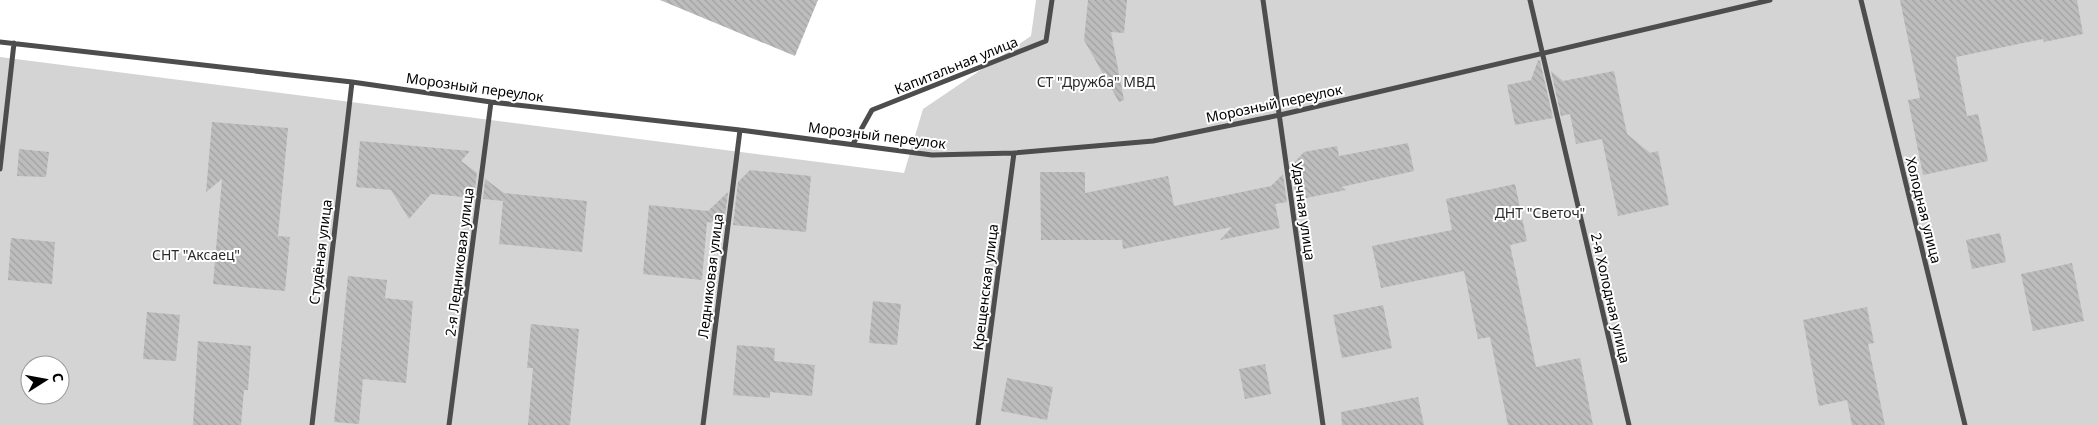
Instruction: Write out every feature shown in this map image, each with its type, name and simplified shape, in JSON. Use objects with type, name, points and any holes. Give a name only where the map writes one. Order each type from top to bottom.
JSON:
[{"type":"street","name":"Капитальная улица","points":[[853,144],[872,110],[1046,41],[1052,0]]},
{"type":"street","name":"Удачная улица","points":[[1263,0],[1323,425]]},
{"type":"street","name":"2-я Холодная улица","points":[[1530,0],[1629,425]]},
{"type":"street","name":"Морозный переулок","points":[[0,42],[352,82],[491,102],[740,130],[932,155],[1014,153],[1153,141],[1280,115],[1770,0]]},
{"type":"street","name":"Холодная улица","points":[[1861,0],[1964,425]]},
{"type":"street","points":[[0,169],[14,43]]},
{"type":"street","name":"Студёная улица","points":[[312,425],[352,82]]},
{"type":"street","name":"2-я Ледниковая улица","points":[[449,425],[491,102]]},
{"type":"street","name":"Ледниковая улица","points":[[703,425],[740,130]]},
{"type":"street","name":"Крещенская улица","points":[[978,425],[1014,153]]},
{"type":"green space","points":[[1036,0],[2098,0],[2098,425],[0,425],[0,57],[904,173],[923,109],[1031,36]]},
{"type":"building","points":[[660,0],[818,0],[795,56]]},
{"type":"building","points":[[1088,0],[1127,0],[1124,33],[1111,32],[1124,100],[1119,102],[1084,40]]},
{"type":"building","points":[[1900,0],[2077,0],[2083,34],[2044,42],[2043,39],[1956,57],[1967,116],[1978,114],[1988,161],[1923,175],[1908,100],[1920,98]]},
{"type":"building","points":[[1538,60],[1540,61],[1553,118],[1515,125],[1507,85],[1531,80]]},
{"type":"building","points":[[1551,71],[1563,81],[1614,71],[1627,134],[1650,153],[1658,151],[1669,205],[1618,216],[1602,139],[1576,144],[1570,114],[1561,116]]},
{"type":"building","points":[[212,122],[288,128],[278,236],[290,237],[285,291],[213,284],[222,179],[206,192]]},
{"type":"building","points":[[360,141],[470,151],[461,161],[477,173],[474,198],[431,194],[409,219],[391,190],[356,187]]},
{"type":"building","points":[[1408,143],[1414,171],[1341,187],[1346,190],[1296,200],[1291,166],[1304,152],[1337,146],[1339,156]]},
{"type":"building","points":[[19,149],[49,152],[46,177],[17,176]]},
{"type":"building","points":[[750,170],[811,176],[806,232],[733,225],[738,182]]},
{"type":"building","points":[[1040,172],[1085,172],[1085,193],[1168,176],[1174,206],[1271,186],[1283,174],[1287,202],[1275,204],[1280,228],[1220,240],[1232,227],[1123,249],[1122,240],[1041,240]]},
{"type":"building","points":[[485,179],[504,193],[587,201],[582,252],[499,244],[503,201],[483,199]]},
{"type":"building","points":[[1515,184],[1527,241],[1510,245],[1536,367],[1580,358],[1593,425],[1508,425],[1490,337],[1478,339],[1464,271],[1381,288],[1372,246],[1452,230],[1446,199]]},
{"type":"building","points":[[728,192],[724,224],[707,222],[702,280],[643,274],[649,205],[708,211]]},
{"type":"building","points":[[2000,233],[2006,262],[1972,269],[1966,240]]},
{"type":"building","points":[[11,238],[55,242],[52,284],[8,280]]},
{"type":"building","points":[[2072,263],[2084,321],[2033,331],[2021,274]]},
{"type":"building","points":[[348,276],[387,280],[385,298],[413,301],[406,383],[363,379],[359,424],[334,422]]},
{"type":"building","points":[[873,301],[901,304],[897,345],[869,343]]},
{"type":"building","points":[[1383,305],[1392,348],[1342,358],[1333,315]]},
{"type":"building","points":[[1867,307],[1874,343],[1868,344],[1885,425],[1852,425],[1847,400],[1819,406],[1803,320]]},
{"type":"building","points":[[147,312],[180,315],[176,361],[143,359]]},
{"type":"building","points":[[531,324],[579,329],[570,425],[528,425],[533,368],[527,368]]},
{"type":"building","points":[[198,341],[251,346],[248,390],[244,390],[241,425],[193,425]]},
{"type":"building","points":[[737,345],[775,348],[774,361],[815,365],[812,396],[770,392],[770,398],[733,395]]},
{"type":"building","points":[[1265,364],[1271,394],[1245,399],[1239,369]]},
{"type":"building","points":[[1007,378],[1053,387],[1047,420],[1001,411]]},
{"type":"building","points":[[1418,397],[1424,425],[1342,425],[1341,412]]},
{"type":"park label","name":"СТ \"Дружба\" МВД","points":[[1096,81]]},
{"type":"park label","name":"ДНТ \"Светоч\"","points":[[1540,212]]},
{"type":"park label","name":"СНТ \"Аксаец\"","points":[[196,254]]}]
